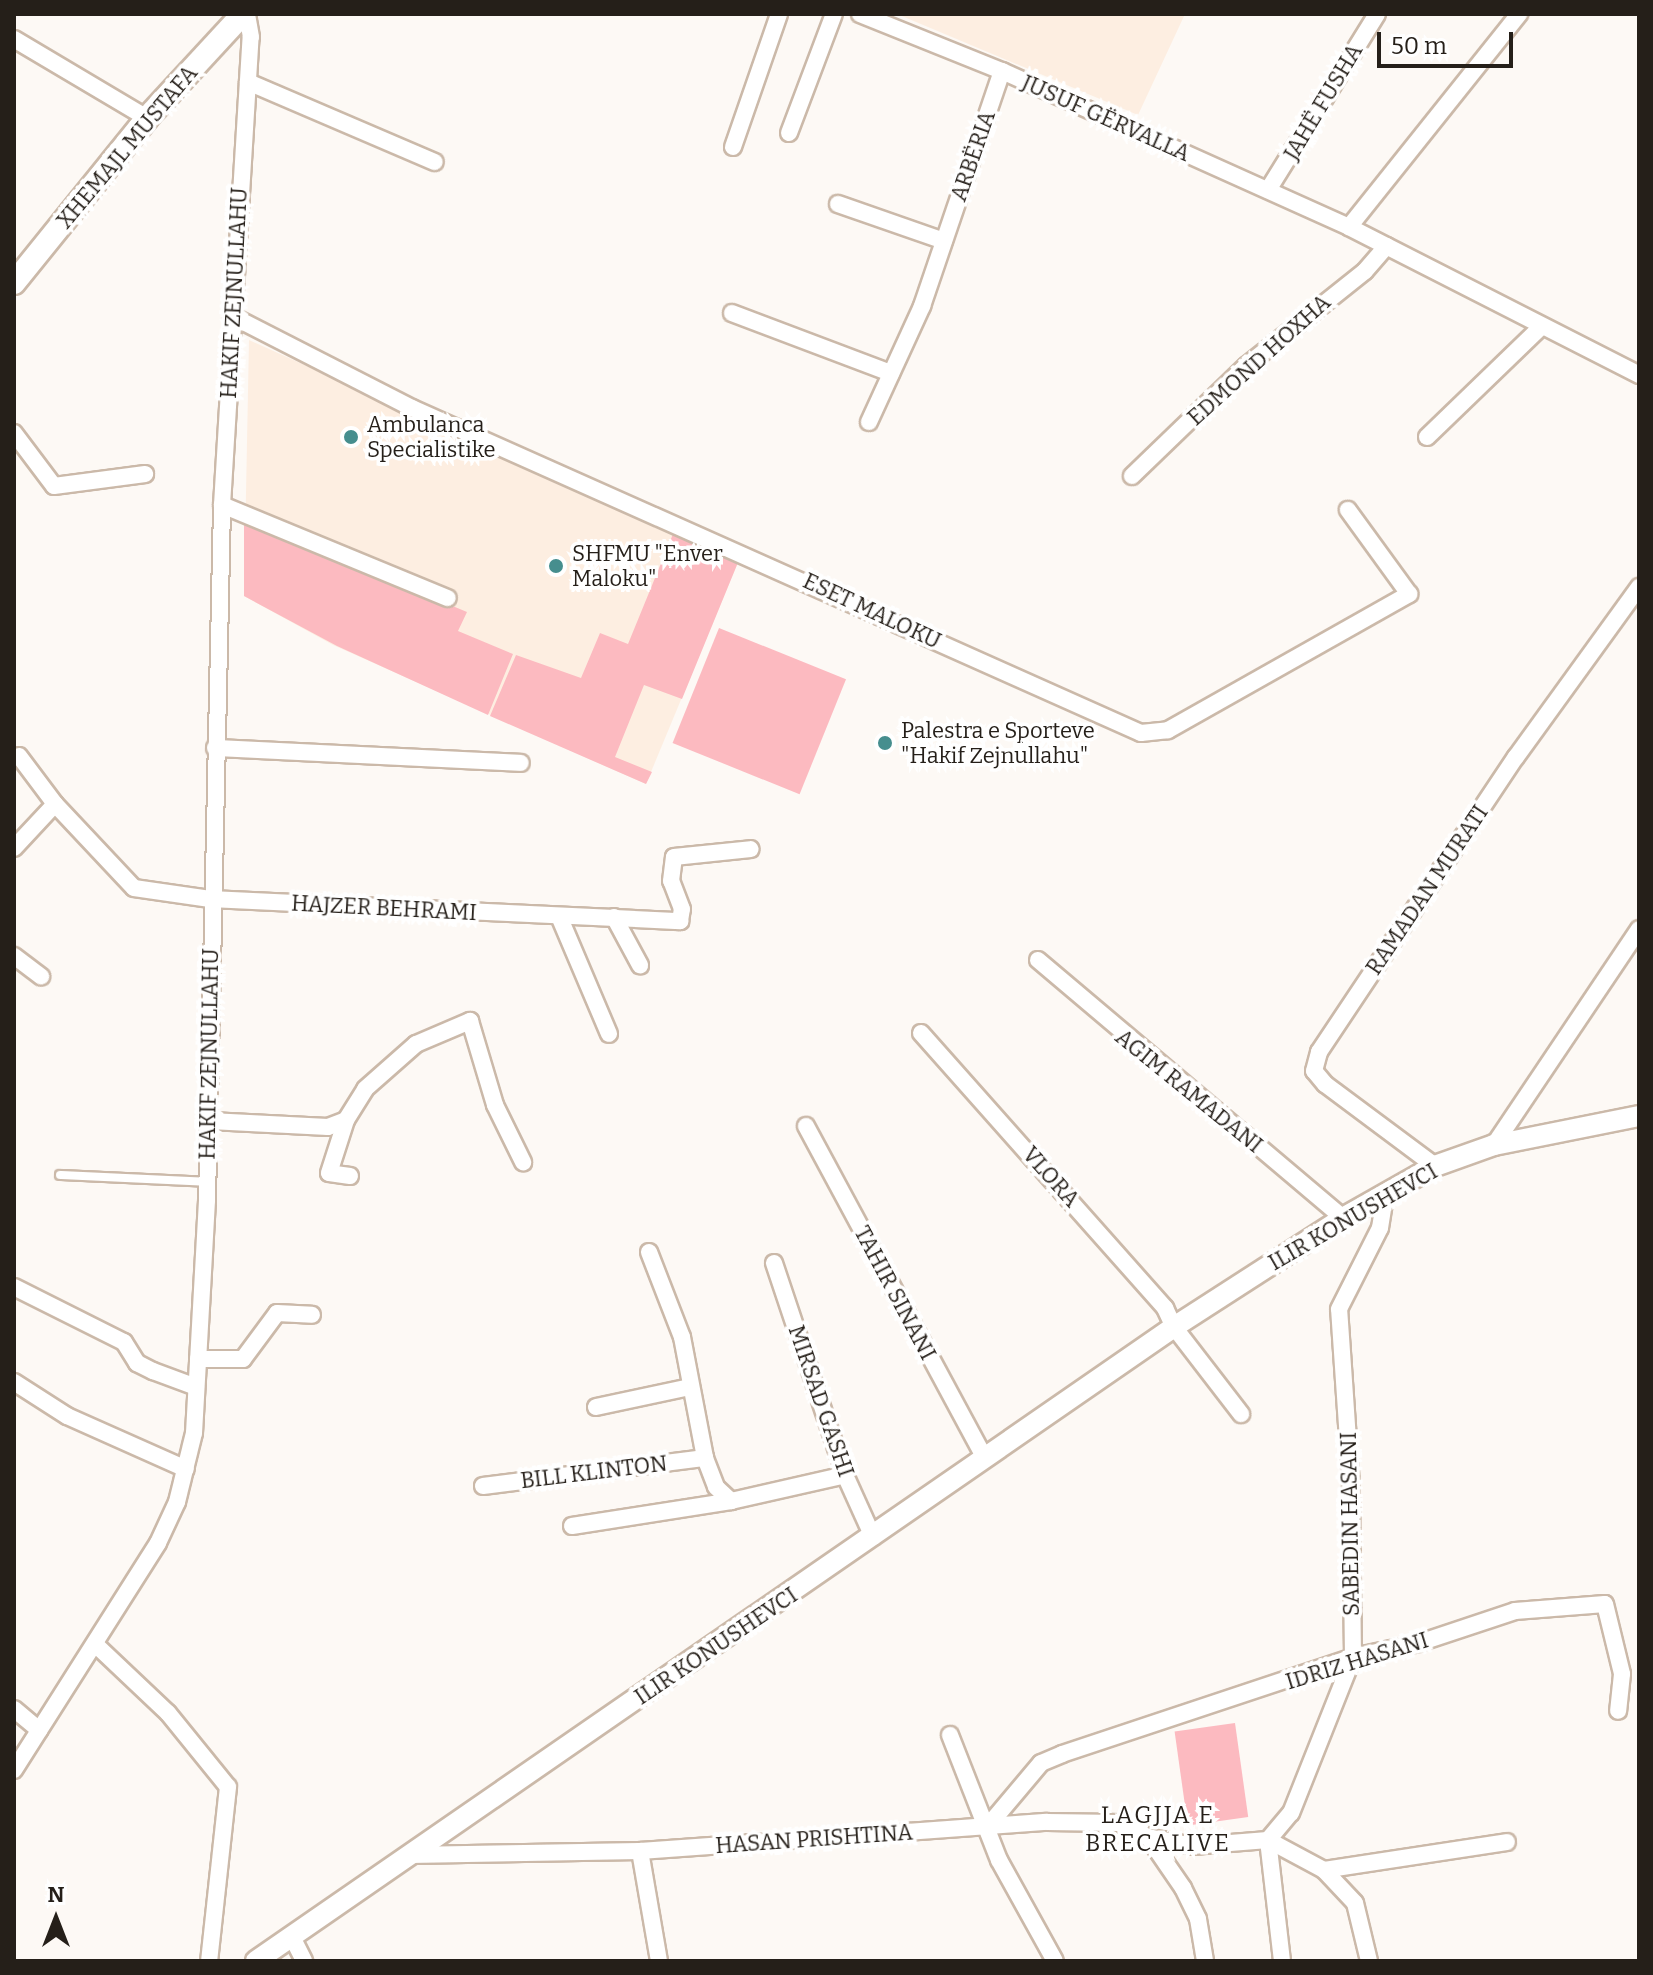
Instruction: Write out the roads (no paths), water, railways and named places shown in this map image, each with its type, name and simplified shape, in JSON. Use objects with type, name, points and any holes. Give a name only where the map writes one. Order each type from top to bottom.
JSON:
[{"type":"main road","name":"XHEMAJL MUSTAFA","points":[[14,283],[147,118],[245,14]]},
{"type":"street","name":"HAKIF ZEJNULLAHU","points":[[14,1770],[169,1522],[186,1469],[196,1387],[208,1182],[210,899],[222,505],[248,82],[245,14]]},
{"type":"street","points":[[733,147],[779,14]]},
{"type":"street","points":[[789,133],[834,14]]},
{"type":"street","name":"JUSUF GËRVALLA","points":[[860,14],[1002,71],[1349,227],[1639,375]]},
{"type":"street","name":"JAHË FUSHA","points":[[1268,190],[1377,14]]},
{"type":"street","points":[[1349,227],[1519,14]]},
{"type":"street","points":[[14,39],[147,118]]},
{"type":"street","name":"ARBËRIA","points":[[869,422],[922,306],[1002,71]]},
{"type":"street","points":[[248,82],[435,162]]},
{"type":"street","points":[[838,204],[944,241]]},
{"type":"street","name":"EDMOND HOXHA","points":[[1132,476],[1246,366],[1365,271],[1387,246]]},
{"type":"street","points":[[732,313],[891,373]]},
{"type":"street","name":"ESET MALOKU","points":[[232,316],[412,408],[1141,733],[1168,730],[1409,594],[1348,510]]},
{"type":"street","points":[[1427,437],[1541,327]]},
{"type":"street","points":[[14,433],[54,486],[145,474]]},
{"type":"street","points":[[222,505],[448,598]]},
{"type":"street","name":"RAMADAN MURATI","points":[[1435,1166],[1325,1084],[1314,1071],[1319,1052],[1516,757],[1639,587]]},
{"type":"street","points":[[215,748],[521,763]]},
{"type":"street","name":"HAJZER BEHRAMI","points":[[19,756],[55,804],[134,888],[210,899],[680,921],[670,866],[674,857],[751,849]]},
{"type":"street","points":[[14,848],[55,804]]},
{"type":"street","points":[[559,916],[609,1034]]},
{"type":"street","points":[[614,917],[640,965]]},
{"type":"street","points":[[1494,1145],[1639,929]]},
{"type":"street","points":[[14,956],[41,976]]},
{"type":"street","name":"AGIM RAMADANI","points":[[1038,960],[1343,1218]]},
{"type":"street","points":[[350,1176],[329,1173],[346,1120],[383,1069],[416,1044],[470,1021],[495,1105],[523,1162]]},
{"type":"street","name":"VLORA","points":[[921,1033],[1165,1308],[1174,1327]]},
{"type":"street","name":"ILIR KONUSHEVCI","points":[[256,1961],[1174,1327],[1343,1218],[1435,1166],[1494,1145],[1639,1116]]},
{"type":"street","points":[[210,1121],[328,1127],[346,1120]]},
{"type":"street","name":"TAHIR SINANI","points":[[806,1126],[985,1458]]},
{"type":"street","name":"SABEDIN HASANI","points":[[1268,1840],[1291,1813],[1353,1657],[1351,1484],[1339,1309],[1380,1228],[1385,1197]]},
{"type":"street","points":[[649,1252],[682,1337],[705,1458],[716,1487],[731,1501]]},
{"type":"street","name":"MIRSAD GASHI","points":[[774,1263],[845,1475],[873,1537]]},
{"type":"street","points":[[14,1287],[124,1342],[137,1363],[196,1387]]},
{"type":"street","points":[[198,1359],[243,1359],[266,1320],[277,1313],[312,1315]]},
{"type":"street","points":[[1174,1327],[1241,1414]]},
{"type":"street","points":[[14,1382],[67,1416],[186,1469]]},
{"type":"street","points":[[596,1407],[690,1387]]},
{"type":"street","name":"BILL KLINTON","points":[[483,1486],[705,1458]]},
{"type":"street","name":"BILL KLINTON","points":[[572,1526],[731,1501],[845,1475]]},
{"type":"street","name":"IDRIZ HASANI","points":[[988,1826],[1041,1763],[1353,1657],[1419,1643],[1515,1611],[1605,1604],[1622,1674],[1618,1711]]},
{"type":"street","points":[[95,1644],[168,1713],[228,1787],[209,1961]]},
{"type":"street","points":[[14,1709],[39,1730]]},
{"type":"street","points":[[950,1735],[999,1860],[1055,1961]]},
{"type":"street","name":"HASAN PRISHTINA","points":[[407,1855],[640,1851],[988,1826],[1119,1823],[1148,1837]]},
{"type":"street","points":[[1148,1837],[1193,1846],[1268,1840],[1324,1870],[1355,1903],[1369,1961]]},
{"type":"street","points":[[1148,1837],[1198,1919],[1205,1961]]},
{"type":"street","points":[[1268,1840],[1282,1961]]},
{"type":"street","points":[[1324,1870],[1507,1842]]},
{"type":"street","points":[[640,1851],[659,1961]]},
{"type":"street","points":[[292,1937],[304,1961]]},
{"type":"lane","points":[[60,1175],[208,1182]]},
{"type":"place","name":"Ambulanca Specialistike","points":[[351,437]]},
{"type":"place","name":"SHFMU \"Enver Maloku\"","points":[[556,566]]},
{"type":"place","name":"Palestra e Sporteve \"Hakif Zejnullahu\"","points":[[885,743]]},
{"type":"district","name":"LAGJJA E BRECALIVE","points":[[1158,1830]]}]
